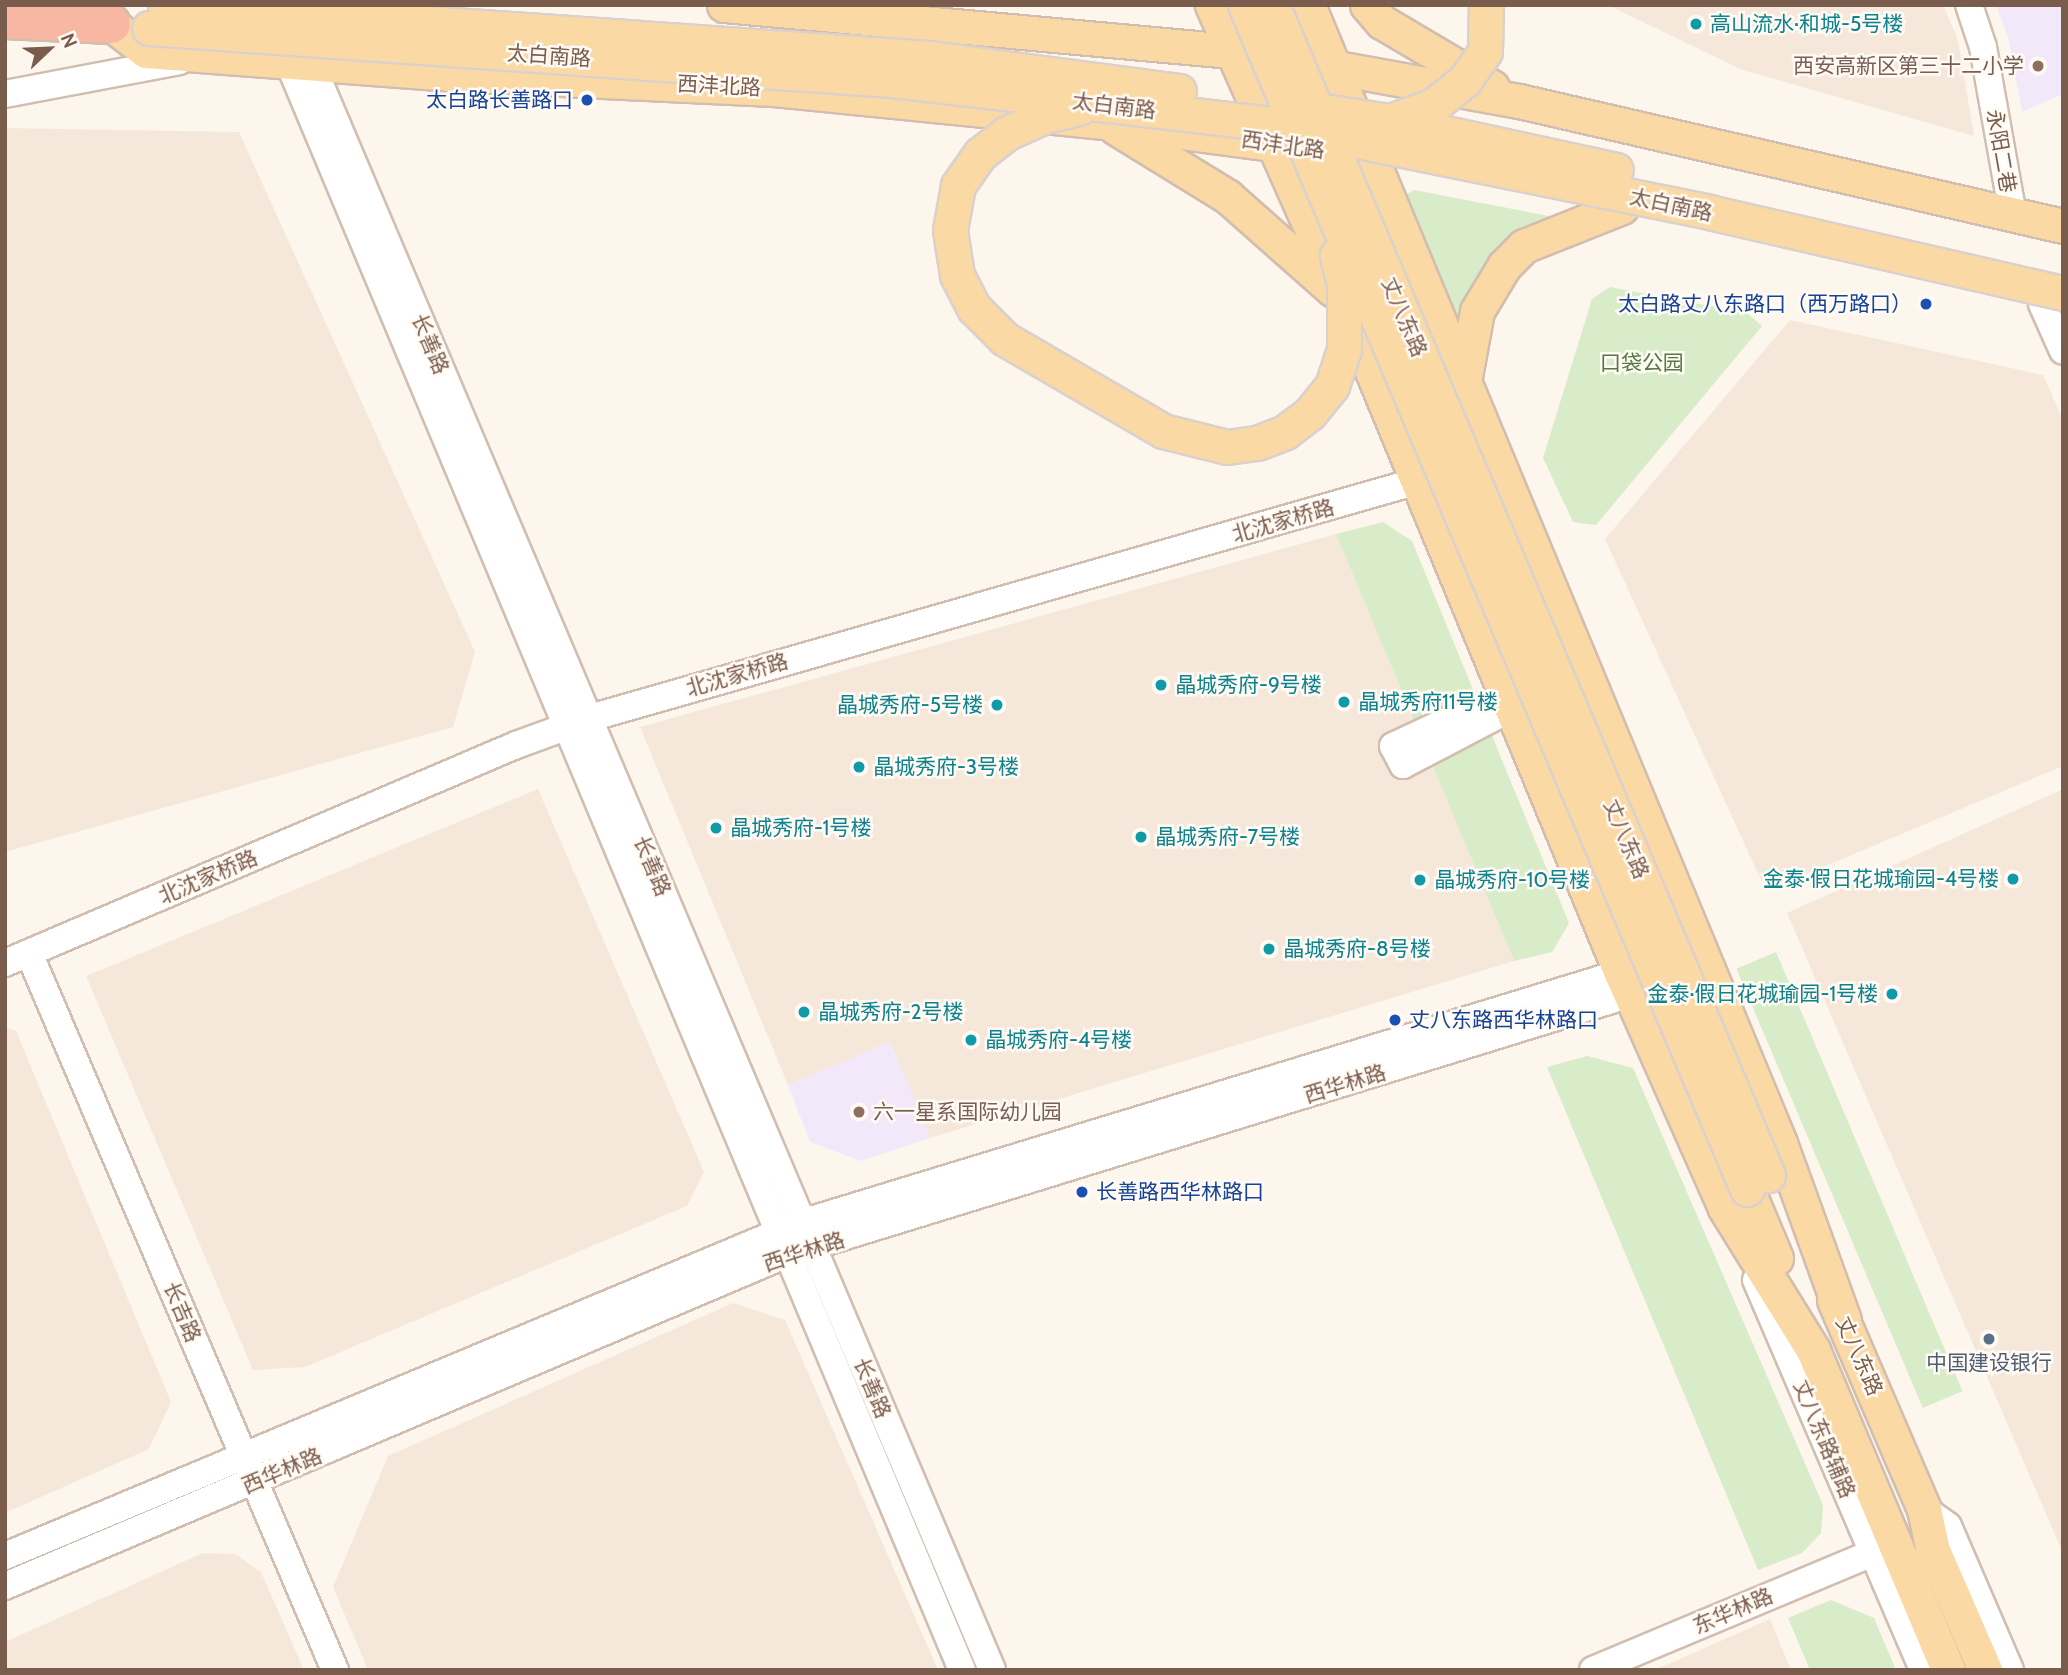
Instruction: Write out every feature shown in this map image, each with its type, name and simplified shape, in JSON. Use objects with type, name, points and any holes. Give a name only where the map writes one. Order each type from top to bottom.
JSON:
[{"type":"highway","points":[[5,19],[95,23]]},
{"type":"highway","points":[[5,42],[95,23]]},
{"type":"main road","points":[[724,5],[1232,49],[1519,101],[2063,226]]},
{"type":"main road","points":[[978,27],[1024,5]]},
{"type":"main road","name":"丈八东路","points":[[1212,5],[1343,301],[1626,984],[1747,1191],[1844,1320],[1924,1509],[1933,1548],[1985,1670]]},
{"type":"main road","name":"丈八东路","points":[[1245,5],[1323,197],[1439,459],[1814,1350],[1887,1557],[1948,1670]]},
{"type":"main road","name":"丈八东路","points":[[1272,5],[1747,1191]]},
{"type":"main road","points":[[1308,5],[1780,1143],[1844,1320]]},
{"type":"main road","points":[[1367,5],[1382,22],[1519,101]]},
{"type":"main road","points":[[1390,121],[1434,105],[1465,80],[1485,51],[1486,5]]},
{"type":"main road","points":[[95,23],[157,16]]},
{"type":"main road","name":"太白南路","points":[[157,16],[929,58],[1390,121],[2063,271]]},
{"type":"main road","name":"太白南路","points":[[157,16],[892,80],[1102,113],[1279,125],[1709,212],[2056,302]]},
{"type":"main road","name":"西沣北路","points":[[95,23],[146,51],[773,89],[1102,113],[1371,159]]},
{"type":"main road","points":[[1323,197],[1344,284],[1344,349],[1332,386],[1310,413],[1286,432],[1257,443],[1227,447],[1188,441],[1163,431],[1005,339],[974,308],[957,275],[950,230],[958,186],[979,154],[1007,133],[1045,116],[1102,113],[1228,197],[1343,301]]},
{"type":"main road","name":"太白南路","points":[[1371,159],[1622,207],[2056,302]]},
{"type":"main road","points":[[1464,382],[1477,311],[1504,266],[1524,246],[1622,207]]},
{"type":"street","name":"永阳二巷","points":[[1969,5],[1983,47],[2013,215]]},
{"type":"street","points":[[5,94],[207,55]]},
{"type":"street","name":"长善路","points":[[299,62],[795,1239],[962,1670]]},
{"type":"street","points":[[2056,302],[2063,351]]},
{"type":"street","name":"北沈家桥路","points":[[17,958],[578,722],[1418,482],[1493,456]]},
{"type":"street","name":"长吉路","points":[[17,958],[255,1483],[335,1670]]},
{"type":"street","name":"西华林路","points":[[5,1556],[242,1454],[795,1239],[1626,984]]},
{"type":"street","name":"丈八东路辅路","points":[[1747,1191],[1887,1557],[1923,1670]]},
{"type":"street","name":"长善路","points":[[795,1239],[992,1670]]},
{"type":"street","name":"西华林路","points":[[5,1586],[255,1483],[795,1239]]},
{"type":"street","points":[[1924,1509],[1948,1526],[2010,1670]]},
{"type":"street","name":"东华林路","points":[[1593,1670],[1887,1557],[1933,1548]]},
{"type":"shaded area","points":[[1608,5],[1943,5],[1958,40],[1974,136],[1740,69]]},
{"type":"shaded area","name":"西安高新区第三十二小学","points":[[1996,5],[2063,5],[2063,94],[2022,112],[2008,37]]},
{"type":"shaded area","points":[[5,128],[239,132],[475,652],[453,727],[5,852]]},
{"type":"shaded area","points":[[1790,320],[2043,375],[2063,420],[2063,766],[1766,891],[1605,539]]},
{"type":"shaded area","points":[[1336,534],[1514,961],[930,1138],[890,1042],[788,1085],[640,727]]},
{"type":"shaded area","points":[[538,789],[704,1172],[687,1206],[305,1367],[253,1370],[86,976]]},
{"type":"shaded area","points":[[2063,789],[2063,1553],[1787,913]]},
{"type":"shaded area","points":[[5,1027],[16,1031],[171,1402],[149,1449],[5,1513]]},
{"type":"shaded area","name":"六一星系国际幼儿园","points":[[890,1042],[930,1138],[861,1161],[810,1142],[788,1085]]},
{"type":"shaded area","points":[[733,1303],[785,1320],[938,1670],[368,1670],[333,1587],[388,1456]]},
{"type":"shaded area","points":[[203,1553],[235,1554],[261,1572],[304,1670],[5,1670],[5,1642]]},
{"type":"shaded area","points":[[1770,1619],[1791,1670],[1655,1670]]},
{"type":"green space","points":[[1414,190],[1554,217],[1459,337],[1402,197]]},
{"type":"green space","name":"口袋公园","points":[[1610,287],[1747,313],[1762,326],[1596,525],[1573,522],[1543,458],[1592,299]]},
{"type":"green space","points":[[1383,522],[1412,541],[1569,923],[1552,952],[1514,961],[1336,534]]},
{"type":"green space","points":[[1776,952],[1962,1391],[1923,1408],[1736,969]]},
{"type":"green space","points":[[1587,1056],[1633,1068],[1823,1505],[1821,1533],[1802,1553],[1758,1570],[1547,1067]]},
{"type":"green space","points":[[1831,1600],[1874,1618],[1896,1670],[1810,1670],[1788,1618]]},
{"type":"place","name":"高山流水·和城-5号楼","points":[[1696,24]]},
{"type":"place","name":"西安高新区第三十二小学","points":[[2038,66]]},
{"type":"place","name":"太白路长善路口","points":[[587,100]]},
{"type":"place","name":"太白路丈八东路口（西万路口）","points":[[1926,304]]},
{"type":"place","name":"晶城秀府-9号楼","points":[[1161,685]]},
{"type":"place","name":"晶城秀府11号楼","points":[[1344,702]]},
{"type":"place","name":"晶城秀府-5号楼","points":[[997,705]]},
{"type":"place","name":"晶城秀府-3号楼","points":[[859,767]]},
{"type":"place","name":"晶城秀府-1号楼","points":[[716,828]]},
{"type":"place","name":"晶城秀府-7号楼","points":[[1141,837]]},
{"type":"place","name":"金泰·假日花城瑜园-4号楼","points":[[2013,879]]},
{"type":"place","name":"晶城秀府-10号楼","points":[[1420,880]]},
{"type":"place","name":"晶城秀府-8号楼","points":[[1269,949]]},
{"type":"place","name":"金泰·假日花城瑜园-1号楼","points":[[1892,994]]},
{"type":"place","name":"晶城秀府-2号楼","points":[[804,1012]]},
{"type":"place","name":"丈八东路西华林路口","points":[[1395,1020]]},
{"type":"place","name":"晶城秀府-4号楼","points":[[971,1040]]},
{"type":"place","name":"六一星系国际幼儿园","points":[[859,1112]]},
{"type":"place","name":"长善路西华林路口","points":[[1082,1192]]},
{"type":"place","name":"中国建设银行","points":[[1989,1339]]}]
